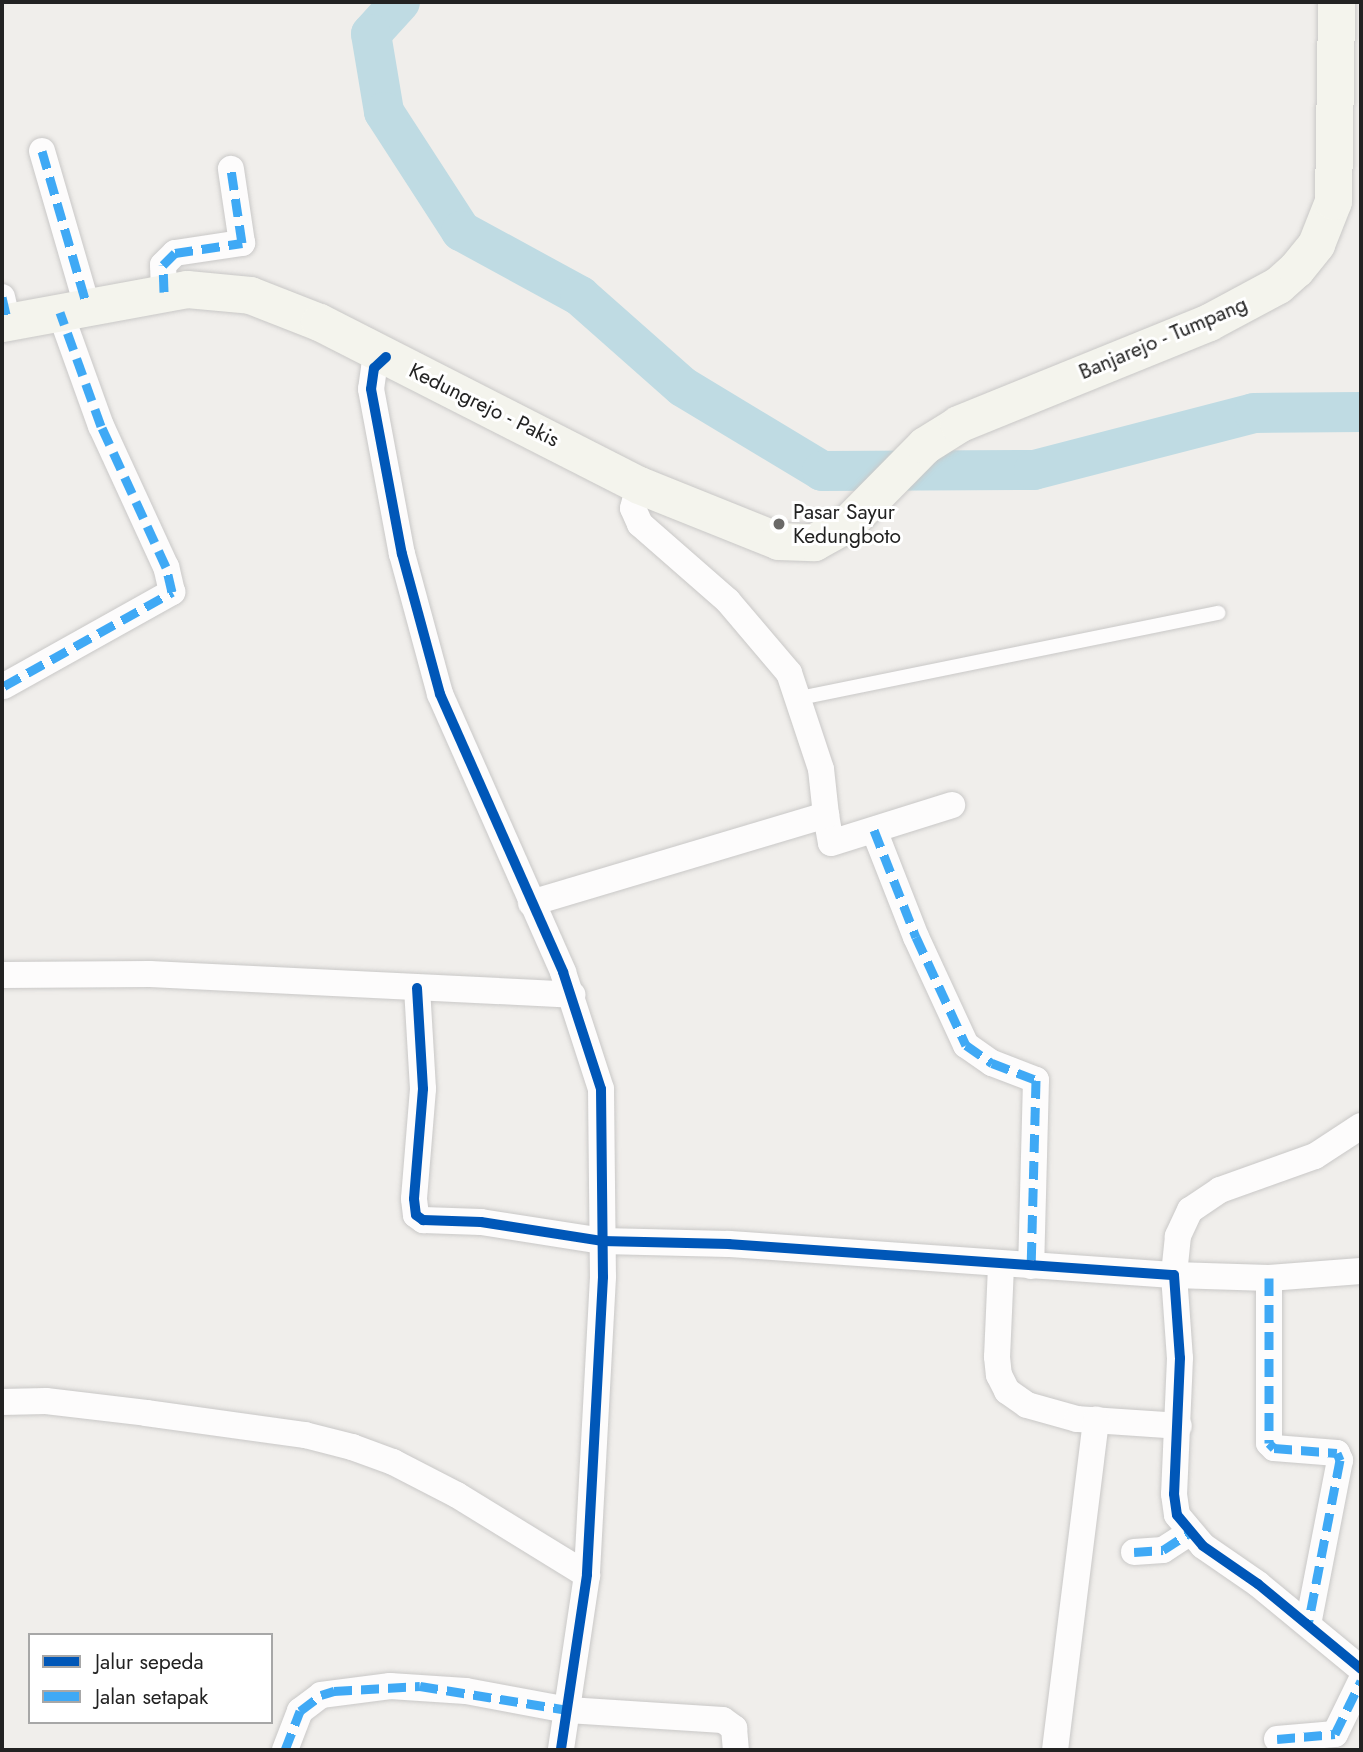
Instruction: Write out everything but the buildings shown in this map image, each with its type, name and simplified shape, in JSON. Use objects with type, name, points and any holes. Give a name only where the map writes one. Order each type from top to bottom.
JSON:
[{"type":"main road","name":"Banjarejo - Tumpang","points":[[925,445],[996,406],[1209,322],[1278,285],[1296,269],[1316,244],[1333,201],[1336,2]]},
{"type":"main road","name":"Kedungrejo - Pakis","points":[[4,314],[73,309],[164,292],[214,288],[250,295],[319,322],[639,485],[756,534],[798,545],[828,537],[887,484],[925,445]]},
{"type":"street","points":[[4,686],[169,595],[173,586],[101,426],[73,309],[42,150]]},
{"type":"street","points":[[164,292],[163,265],[175,253],[242,243],[232,169]]},
{"type":"street","points":[[386,357],[373,368],[371,389],[413,599],[447,719],[568,984],[601,1089],[602,1241],[587,1575],[561,1750]]},
{"type":"street","points":[[639,485],[633,508],[640,524],[760,634],[789,673],[800,698],[821,769],[831,844],[952,805]]},
{"type":"street","points":[[531,903],[826,815]]},
{"type":"street","points":[[874,830],[916,937],[966,1045],[992,1063],[1036,1080],[1031,1266]]},
{"type":"street","points":[[2,975],[150,974],[417,988],[568,984]]},
{"type":"street","points":[[417,988],[423,1090],[415,1152],[416,1215],[602,1241],[729,1244],[1001,1266],[1269,1278],[1361,1271]]},
{"type":"street","points":[[1361,1126],[1315,1156],[1220,1190],[1190,1210],[1178,1236],[1174,1275],[1180,1358],[1174,1505],[1189,1533],[1308,1624],[1361,1669]]},
{"type":"street","points":[[1001,1266],[997,1357],[1007,1391],[1027,1405],[1096,1420],[1179,1426]]},
{"type":"street","points":[[1269,1278],[1269,1443],[1274,1448],[1337,1453],[1340,1460],[1308,1624]]},
{"type":"street","points":[[2,1402],[46,1401],[146,1413],[305,1435],[352,1447],[393,1462],[457,1495],[587,1575]]},
{"type":"street","points":[[1055,1750],[1096,1420]]},
{"type":"street","points":[[1133,1552],[1163,1550],[1189,1533]]},
{"type":"street","points":[[1277,1739],[1335,1734],[1361,1681]]},
{"type":"street","points":[[285,1750],[300,1711],[321,1695],[334,1691],[420,1686],[568,1710],[723,1720],[734,1728],[736,1750]]},
{"type":"lane","points":[[800,698],[1218,613]]},
{"type":"waterway","points":[[400,2],[371,34],[384,112],[461,231],[580,296],[683,387],[822,471],[1034,470],[1254,413],[1361,412]]},
{"type":"marked path","points":[[42,151],[87,306]]},
{"type":"marked path","points":[[164,292],[163,265],[175,253],[242,243],[231,169]]},
{"type":"marked path","points":[[2,297],[8,322]]},
{"type":"marked path","points":[[4,686],[172,592],[166,567],[101,426],[60,312]]},
{"type":"marked path","points":[[874,830],[916,937],[966,1045],[992,1063],[1036,1080],[1031,1266]]},
{"type":"marked path","points":[[1269,1278],[1269,1443],[1274,1448],[1337,1453],[1340,1460],[1308,1624]]},
{"type":"marked path","points":[[1134,1552],[1163,1550],[1189,1533]]},
{"type":"marked path","points":[[1277,1739],[1335,1734],[1361,1681]]},
{"type":"marked path","points":[[285,1750],[300,1711],[321,1695],[334,1691],[420,1686],[568,1710]]},
{"type":"cycle path","points":[[386,357],[374,368],[371,389],[402,554],[440,694],[563,972],[601,1089],[603,1277],[587,1575],[561,1750]]},
{"type":"cycle path","points":[[417,988],[423,1089],[414,1199],[416,1215],[423,1220],[481,1222],[602,1241],[729,1244],[1174,1275],[1180,1358],[1174,1494],[1177,1515],[1203,1546],[1258,1584],[1361,1669]]},
{"type":"place","name":"Pasar Sayur Kedungboto","points":[[779,524]]}]
